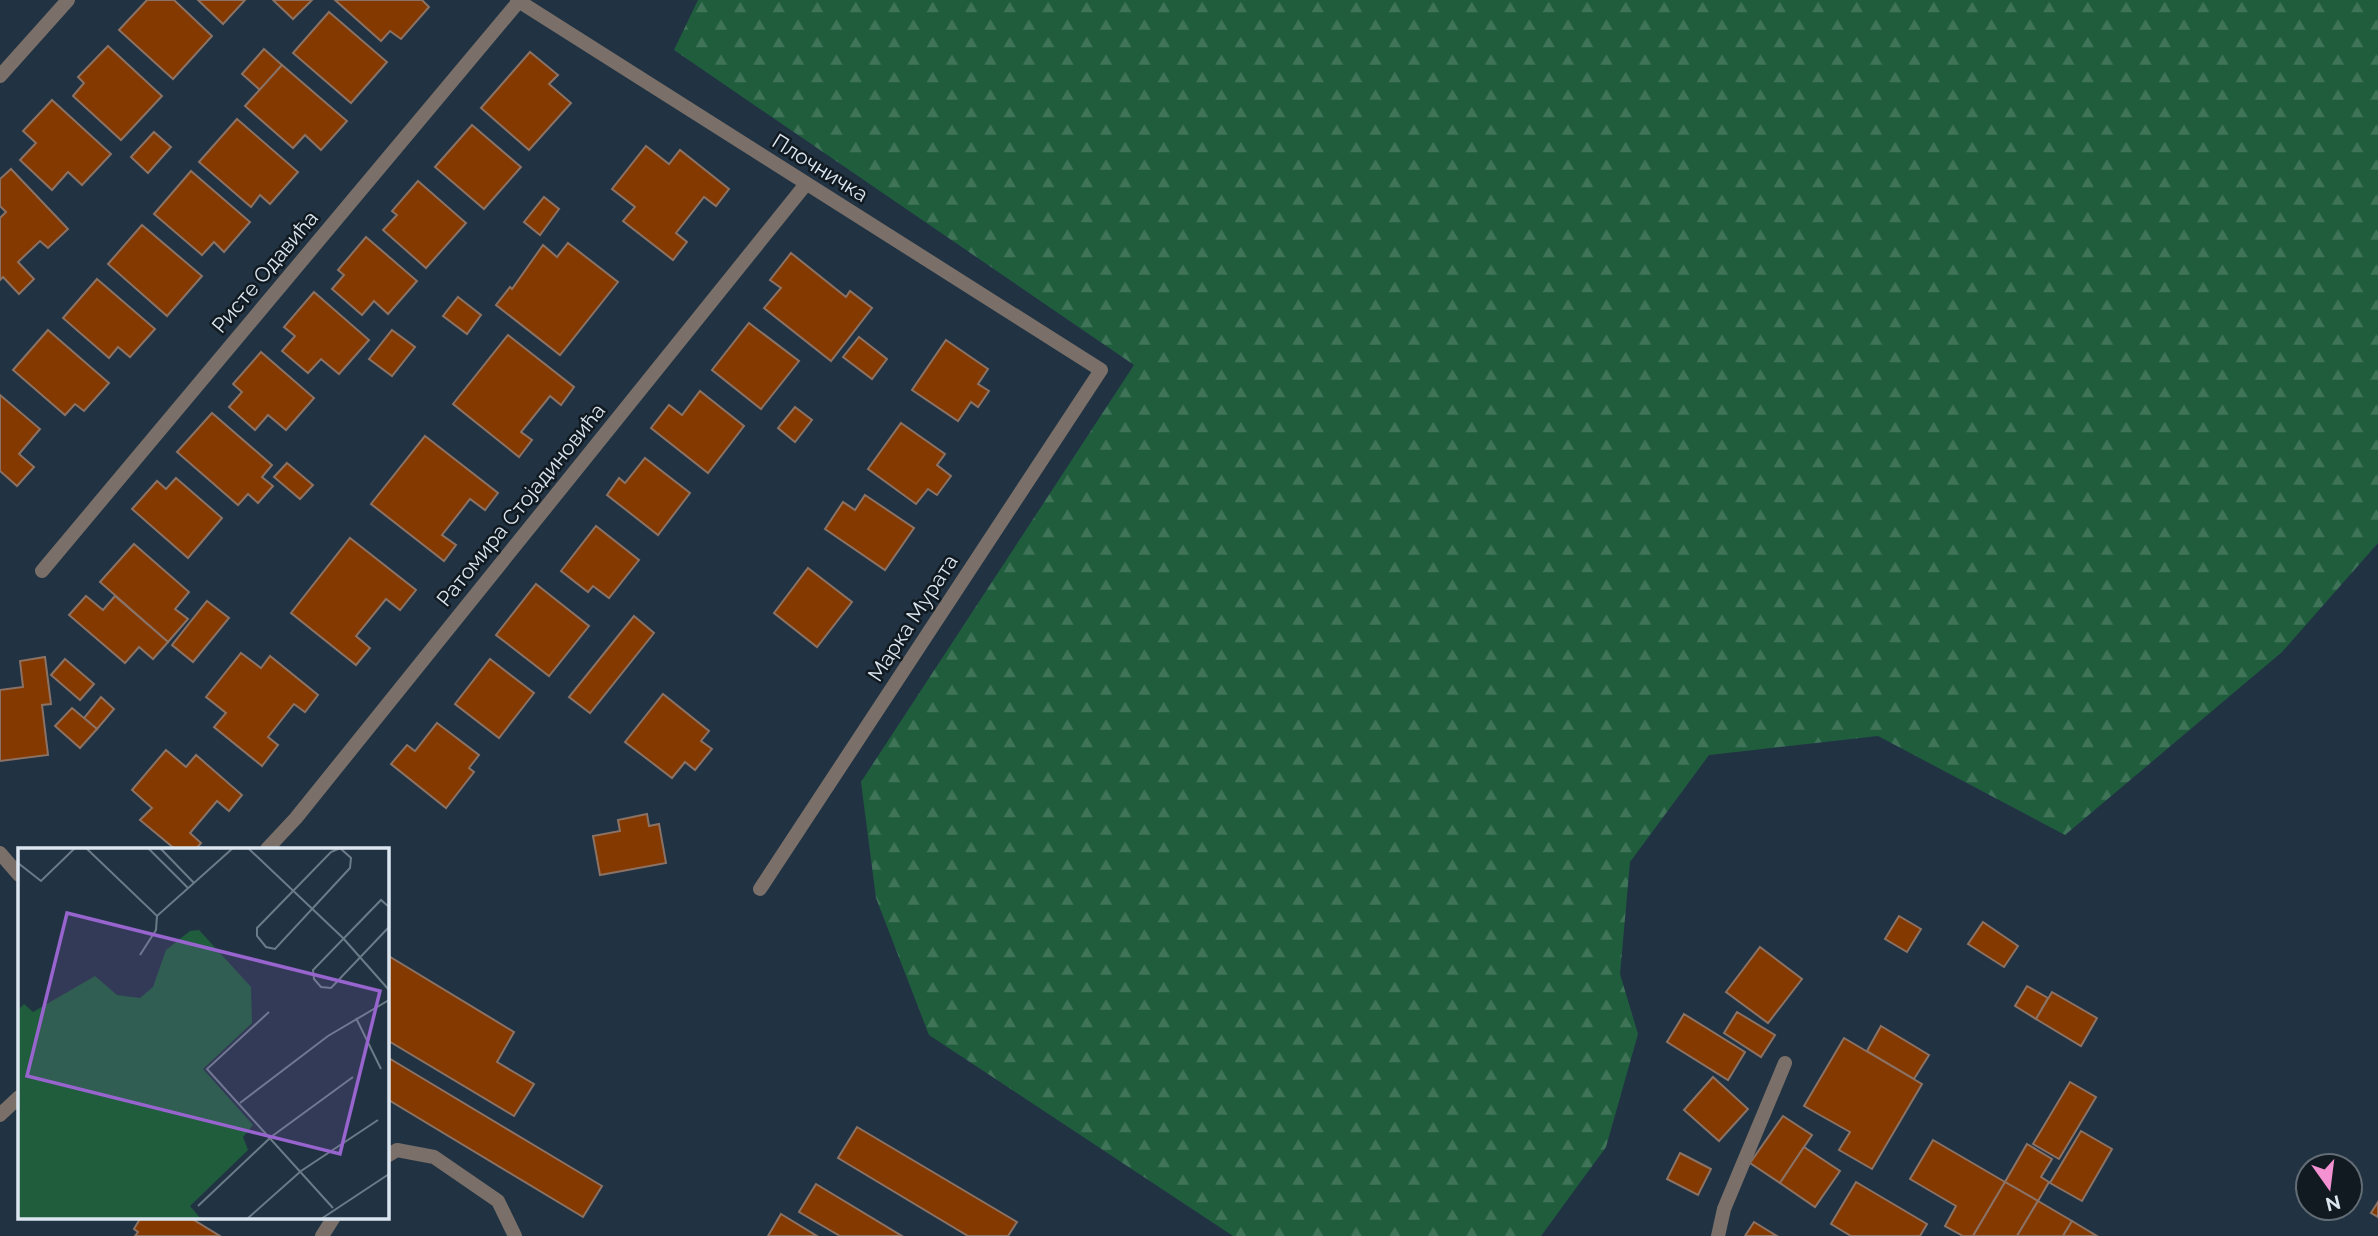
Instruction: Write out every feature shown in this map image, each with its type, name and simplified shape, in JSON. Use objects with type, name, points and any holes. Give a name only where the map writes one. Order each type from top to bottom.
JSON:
[{"type":"street","points":[[0,76],[68,0]]},
{"type":"street","name":"Плочничка","points":[[519,1],[1101,370]]},
{"type":"street","name":"Ристе Одавића","points":[[42,570],[519,1]]},
{"type":"street","name":"Ратомира Стојадиновића","points":[[268,848],[296,818],[806,184]]},
{"type":"street","name":"Марка Мурата","points":[[760,889],[1101,370]]},
{"type":"street","points":[[0,853],[18,874]]},
{"type":"street","points":[[1718,1236],[1724,1209],[1785,1063]]},
{"type":"street","points":[[0,1115],[18,1098]]},
{"type":"street","points":[[388,1155],[397,1150],[434,1157],[498,1201],[515,1236]]},
{"type":"street","points":[[322,1236],[333,1218]]},
{"type":"green space","points":[[698,0],[2378,0],[2378,543],[2282,652],[2065,835],[1878,736],[1709,755],[1630,862],[1620,974],[1638,1034],[1606,1147],[1541,1236],[1233,1236],[929,1035],[876,898],[861,782],[1134,365],[674,50]]},
{"type":"building","points":[[147,0],[174,0],[212,36],[173,79],[119,30]]},
{"type":"building","points":[[198,0],[245,0],[223,24]]},
{"type":"building","points":[[273,0],[312,0],[293,19]]},
{"type":"building","points":[[335,0],[422,0],[429,7],[401,39],[390,31],[381,41]]},
{"type":"building","points":[[329,12],[387,62],[351,103],[293,53]]},
{"type":"building","points":[[108,46],[162,96],[121,140],[73,96],[84,83],[78,77]]},
{"type":"building","points":[[264,49],[282,65],[260,90],[242,74]]},
{"type":"building","points":[[530,52],[558,75],[549,84],[571,103],[529,150],[481,108]]},
{"type":"building","points":[[282,65],[347,121],[321,150],[305,135],[293,148],[245,106]]},
{"type":"building","points":[[52,100],[111,154],[82,185],[68,172],[52,190],[20,160],[36,143],[23,131]]},
{"type":"building","points":[[237,119],[298,172],[270,204],[260,195],[251,207],[199,162]]},
{"type":"building","points":[[472,125],[521,167],[484,209],[435,167]]},
{"type":"building","points":[[154,132],[171,147],[148,173],[131,157]]},
{"type":"building","points":[[646,146],[669,164],[680,150],[729,189],[716,206],[704,197],[676,233],[687,242],[673,260],[623,221],[635,207],[612,189]]},
{"type":"building","points":[[11,169],[68,229],[48,248],[40,241],[18,262],[34,279],[19,294],[3,277],[0,280],[0,218],[6,212],[0,206],[0,179]]},
{"type":"building","points":[[191,171],[250,222],[224,252],[214,242],[202,255],[154,214]]},
{"type":"building","points":[[418,181],[466,223],[426,268],[383,230],[397,215],[392,211]]},
{"type":"building","points":[[544,197],[559,209],[540,235],[524,222]]},
{"type":"building","points":[[142,225],[202,276],[167,316],[108,264]]},
{"type":"building","points":[[366,237],[417,281],[388,314],[374,301],[362,315],[332,289],[344,275],[338,270]]},
{"type":"building","points":[[568,243],[618,282],[560,355],[496,305],[510,287],[512,289],[543,245],[557,257]]},
{"type":"building","points":[[791,253],[846,297],[850,291],[872,308],[831,361],[764,308],[781,288],[770,280]]},
{"type":"building","points":[[97,279],[155,329],[130,357],[118,347],[109,358],[63,318]]},
{"type":"building","points":[[314,292],[369,340],[339,374],[321,359],[308,373],[282,351],[295,336],[284,327]]},
{"type":"building","points":[[458,297],[481,315],[467,334],[443,316]]},
{"type":"building","points":[[749,323],[799,361],[761,409],[712,370]]},
{"type":"building","points":[[48,330],[109,383],[84,411],[75,404],[65,415],[13,370]]},
{"type":"building","points":[[392,330],[415,347],[392,376],[369,359]]},
{"type":"building","points":[[508,335],[574,387],[561,405],[550,396],[521,432],[532,440],[519,457],[453,404]]},
{"type":"building","points":[[859,337],[887,359],[872,379],[843,357]]},
{"type":"building","points":[[946,340],[988,369],[978,384],[989,391],[978,407],[971,402],[958,421],[912,390]]},
{"type":"building","points":[[261,352],[314,398],[286,430],[268,415],[255,430],[229,407],[242,392],[233,384]]},
{"type":"building","points":[[700,391],[744,426],[708,473],[651,428],[669,405],[682,415]]},
{"type":"building","points":[[0,395],[40,429],[19,454],[34,467],[17,486],[0,471]]},
{"type":"building","points":[[795,407],[812,420],[795,442],[778,428]]},
{"type":"building","points":[[212,413],[272,465],[262,477],[273,486],[258,503],[248,494],[238,505],[177,452]]},
{"type":"building","points":[[901,423],[945,454],[937,465],[951,476],[937,495],[928,489],[916,504],[868,469]]},
{"type":"building","points":[[425,436],[498,493],[485,510],[470,499],[442,535],[456,545],[444,561],[371,504]]},
{"type":"building","points":[[645,458],[690,493],[658,535],[607,495],[619,478],[625,483]]},
{"type":"building","points":[[287,463],[313,485],[300,499],[274,477]]},
{"type":"building","points":[[176,478],[222,518],[188,558],[132,509],[157,481],[166,489]]},
{"type":"building","points":[[865,495],[914,528],[885,570],[825,529],[843,502],[855,510]]},
{"type":"building","points":[[596,526],[639,560],[609,598],[593,586],[588,592],[561,571]]},
{"type":"building","points":[[350,538],[416,590],[400,610],[386,599],[356,636],[370,648],[356,665],[291,613]]},
{"type":"building","points":[[134,544],[189,592],[175,609],[188,619],[168,642],[100,582]]},
{"type":"building","points":[[808,568],[852,602],[817,647],[774,613]]},
{"type":"building","points":[[536,584],[589,626],[549,676],[496,635]]},
{"type":"building","points":[[86,596],[103,610],[115,596],[168,642],[153,659],[139,647],[125,663],[69,615]]},
{"type":"building","points":[[207,601],[229,618],[193,662],[172,645]]},
{"type":"building","points":[[634,616],[654,633],[590,713],[569,697]]},
{"type":"building","points":[[241,653],[261,668],[270,656],[318,695],[305,712],[294,704],[268,737],[278,745],[262,766],[214,727],[226,713],[206,697]]},
{"type":"building","points":[[45,657],[51,704],[42,705],[48,755],[0,761],[0,690],[23,687],[20,661]]},
{"type":"building","points":[[65,659],[94,684],[80,700],[51,675]]},
{"type":"building","points":[[490,659],[534,693],[499,738],[455,704]]},
{"type":"building","points":[[663,694],[709,731],[701,741],[712,749],[695,770],[685,762],[672,778],[625,742]]},
{"type":"building","points":[[101,697],[114,709],[97,729],[84,718]]},
{"type":"building","points":[[72,708],[97,729],[80,748],[55,726]]},
{"type":"building","points":[[437,723],[479,755],[469,768],[474,772],[446,808],[391,764],[407,745],[415,751]]},
{"type":"building","points":[[166,750],[186,767],[196,755],[242,795],[229,811],[217,801],[190,833],[201,843],[197,848],[174,848],[140,820],[152,808],[132,790]]},
{"type":"building","points":[[647,814],[649,826],[659,824],[666,863],[600,875],[593,836],[620,831],[618,820]]},
{"type":"building","points":[[1899,916],[1921,929],[1907,952],[1885,939]]},
{"type":"building","points":[[1983,922],[2018,946],[2004,967],[1968,944]]},
{"type":"building","points":[[1760,947],[1802,979],[1768,1023],[1726,992]]},
{"type":"building","points":[[388,956],[514,1032],[497,1062],[534,1084],[514,1116],[388,1041]]},
{"type":"building","points":[[2027,986],[2048,998],[2036,1019],[2015,1006]]},
{"type":"building","points":[[2052,992],[2097,1018],[2081,1046],[2036,1019]]},
{"type":"building","points":[[1737,1012],[1775,1035],[1761,1057],[1724,1033]]},
{"type":"building","points":[[1684,1014],[1745,1052],[1728,1080],[1667,1042]]},
{"type":"building","points":[[1881,1026],[1929,1055],[1914,1079],[1867,1051]]},
{"type":"building","points":[[1844,1038],[1922,1084],[1872,1169],[1839,1150],[1850,1132],[1804,1106]]},
{"type":"building","points":[[388,1058],[602,1186],[583,1217],[388,1100]]},
{"type":"building","points":[[1713,1077],[1748,1109],[1719,1141],[1684,1110]]},
{"type":"building","points":[[2070,1082],[2096,1097],[2059,1159],[2033,1144]]},
{"type":"building","points":[[1783,1116],[1812,1135],[1780,1183],[1750,1163]]},
{"type":"building","points":[[857,1127],[1017,1222],[1008,1236],[968,1236],[838,1158]]},
{"type":"building","points":[[2081,1131],[2112,1149],[2082,1201],[2050,1183]]},
{"type":"building","points":[[1933,1140],[2005,1182],[1973,1236],[1963,1236],[1945,1226],[1956,1206],[1910,1179]]},
{"type":"building","points":[[2027,1144],[2052,1159],[2041,1177],[2049,1182],[2038,1201],[2005,1182]]},
{"type":"building","points":[[1804,1147],[1840,1171],[1815,1207],[1780,1183]]},
{"type":"building","points":[[1680,1153],[1711,1169],[1698,1195],[1667,1179]]},
{"type":"building","points":[[1856,1182],[1927,1224],[1920,1236],[1851,1236],[1831,1224]]},
{"type":"building","points":[[2005,1182],[2038,1201],[2017,1236],[1973,1236]]},
{"type":"building","points":[[816,1184],[902,1236],[840,1236],[799,1212]]},
{"type":"building","points":[[2038,1201],[2072,1221],[2063,1236],[2017,1236]]},
{"type":"building","points":[[2378,1202],[2378,1217],[2371,1213]]},
{"type":"building","points":[[781,1214],[817,1236],[768,1236]]},
{"type":"building","points":[[140,1218],[191,1218],[220,1236],[135,1236],[138,1232],[134,1229]]},
{"type":"building","points":[[2072,1221],[2097,1236],[2063,1236]]},
{"type":"building","points":[[1754,1222],[1777,1236],[1745,1236]]}]
